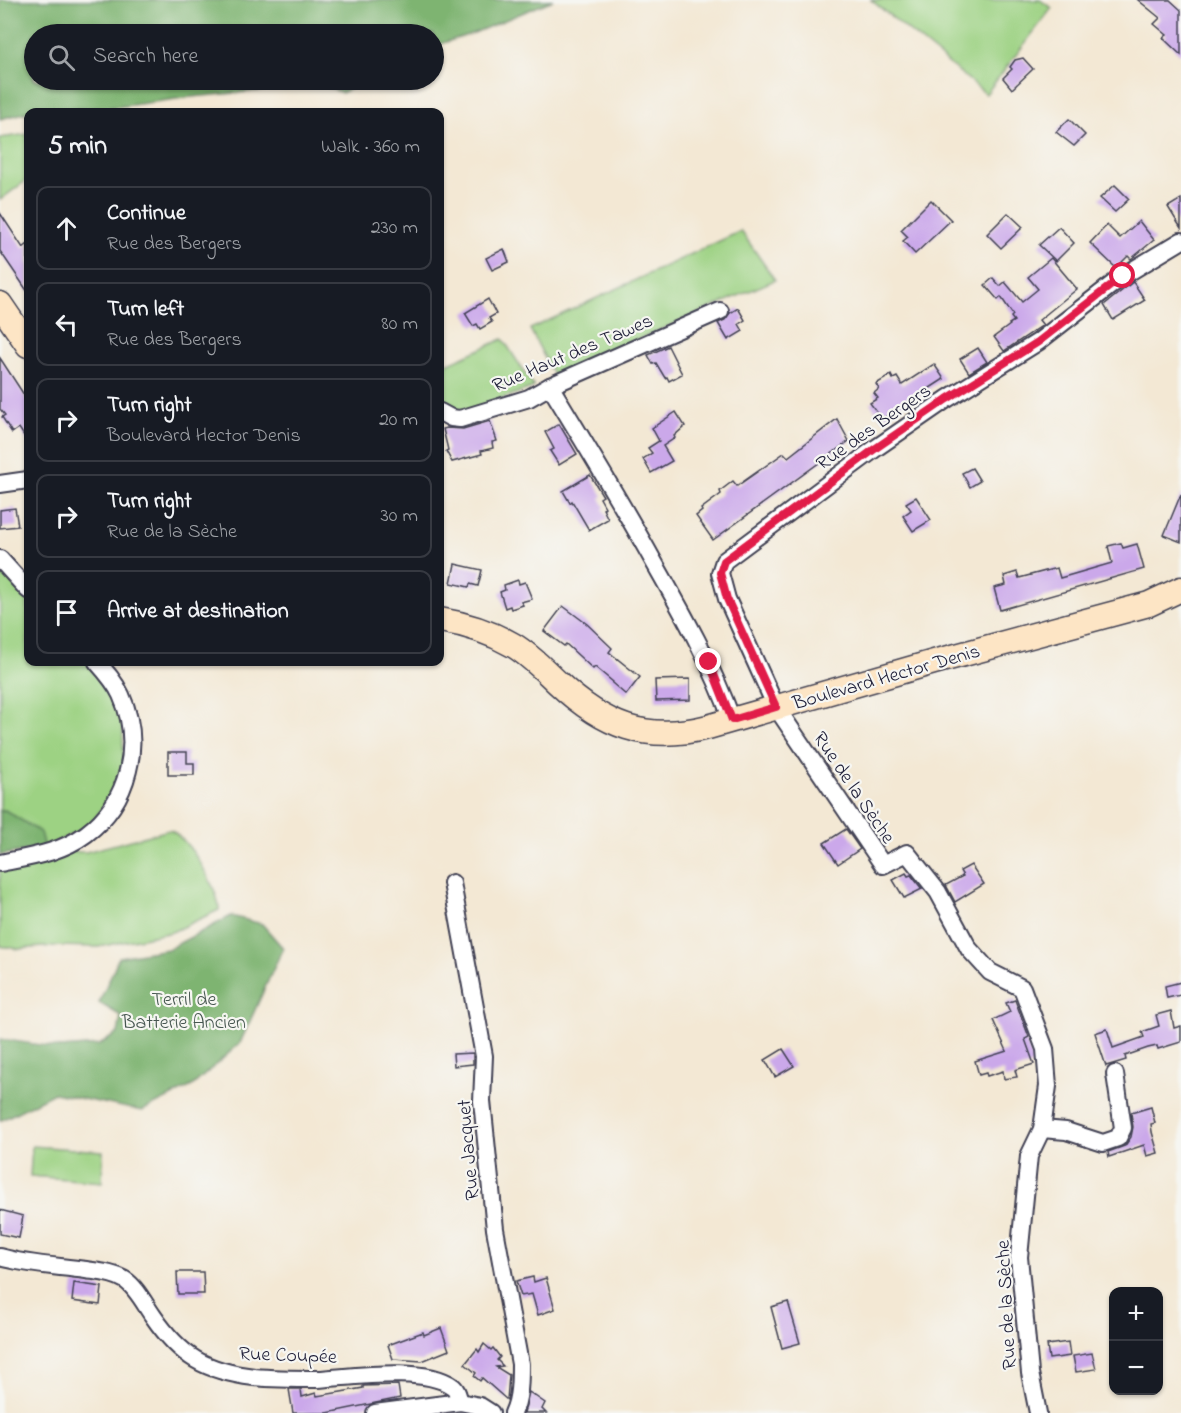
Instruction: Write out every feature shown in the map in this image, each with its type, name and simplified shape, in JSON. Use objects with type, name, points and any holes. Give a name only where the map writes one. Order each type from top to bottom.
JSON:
[{"type":"street","name":"Rue des Bergers","points":[[776,707],[727,599],[720,573],[724,561],[876,448],[947,399],[1038,342],[1123,276],[1181,241]]},
{"type":"street","points":[[0,304],[24,339]]},
{"type":"street","name":"Rue Haut des Tawes","points":[[444,414],[460,419],[529,398],[550,386],[720,311]]},
{"type":"street","points":[[550,386],[624,507],[679,605],[709,662],[732,720]]},
{"type":"street","points":[[0,484],[24,481]]},
{"type":"street","points":[[0,560],[24,586]]},
{"type":"street","name":"Boulevard Hector Denis","points":[[444,621],[485,632],[513,645],[587,708],[620,726],[655,734],[672,734],[688,732],[1149,604],[1181,589]]},
{"type":"street","points":[[0,863],[50,852],[85,835],[107,813],[123,787],[131,762],[132,732],[121,695],[101,666]]},
{"type":"street","name":"Rue de la Sèche","points":[[776,707],[883,865],[907,854],[938,892],[969,949],[990,972],[1022,988],[1045,1049],[1048,1086],[1042,1129],[1029,1156],[1019,1257],[1030,1373],[1038,1413]]},
{"type":"street","name":"Rue Jacquet","points":[[452,883],[484,1056],[482,1101],[495,1229],[520,1364],[520,1379],[513,1413]]},
{"type":"street","points":[[1042,1129],[1066,1131],[1103,1143],[1118,1138],[1123,1128],[1115,1074]]},
{"type":"street","name":"Rue Coupée","points":[[0,1257],[111,1274],[126,1281],[172,1342],[204,1365],[233,1374],[295,1379],[369,1375],[428,1376],[455,1388],[460,1402]]},
{"type":"street","points":[[375,1413],[460,1402],[480,1406],[491,1413]]},
{"type":"green space","points":[[0,0],[553,0],[474,33],[444,43],[444,24],[24,24],[24,90],[269,90],[117,107],[24,108],[24,113],[0,119]]},
{"type":"green space","points":[[871,0],[1040,0],[1052,8],[986,94]]},
{"type":"green space","points":[[24,135],[24,182],[0,200],[0,138]]},
{"type":"green space","points":[[741,231],[775,280],[554,376],[530,329]]},
{"type":"green space","points":[[503,339],[534,387],[459,414],[444,406],[444,365]]},
{"type":"green space","points":[[0,566],[24,592],[24,666],[95,666],[122,706],[124,775],[91,825],[44,848],[5,810],[0,811]]},
{"type":"green space","points":[[5,810],[40,832],[44,848],[0,855],[0,811]]},
{"type":"green space","points":[[169,830],[185,842],[202,865],[214,890],[219,910],[172,932],[98,947],[55,946],[18,949],[0,946],[0,867],[70,848],[78,852],[86,852]]},
{"type":"green space","name":"Terril de Batterie Ancien","points":[[231,916],[262,924],[283,948],[240,1043],[192,1086],[142,1111],[54,1093],[0,1121],[0,1039],[61,1048],[99,1045],[118,1033],[121,1016],[99,1003],[119,957],[168,949]]},
{"type":"green space","points":[[32,1146],[103,1151],[102,1182],[30,1176]]},
{"type":"building","points":[[1138,0],[1170,0],[1181,10],[1181,55],[1163,38],[1167,35],[1154,24],[1160,18]]},
{"type":"building","points":[[1023,58],[1033,69],[1012,89],[1003,78],[1012,69],[1010,67],[1015,60]]},
{"type":"building","points":[[1069,119],[1085,135],[1074,146],[1056,132]]},
{"type":"building","points":[[1115,185],[1129,199],[1115,212],[1100,198]]},
{"type":"building","points":[[1181,199],[1181,228],[1168,207]]},
{"type":"building","points":[[931,200],[951,220],[915,254],[903,241],[908,237],[901,230]]},
{"type":"building","points":[[0,213],[24,247],[24,286],[0,251]]},
{"type":"building","points":[[1008,213],[1023,227],[1001,248],[987,234]]},
{"type":"building","points":[[1139,221],[1154,240],[1131,259],[1128,256],[1116,268],[1090,243],[1107,225],[1120,238]]},
{"type":"building","points":[[1059,227],[1074,243],[1056,261],[1039,245]]},
{"type":"building","points":[[504,249],[509,262],[492,270],[486,258]]},
{"type":"building","points":[[1051,258],[1077,289],[1039,320],[1043,325],[1004,351],[994,337],[1014,321],[1011,317],[1013,315],[1001,297],[998,300],[985,285],[993,278],[1000,286],[1005,282],[1022,302],[1038,289],[1028,277]]},
{"type":"building","points":[[1133,282],[1145,300],[1113,320],[1104,305]]},
{"type":"building","points":[[488,299],[496,314],[489,318],[492,322],[480,329],[477,324],[473,326],[465,313]]},
{"type":"building","points":[[738,308],[745,320],[739,324],[743,331],[728,340],[718,323]]},
{"type":"building","points":[[668,346],[682,374],[669,381],[648,355]]},
{"type":"building","points":[[978,348],[987,362],[969,373],[960,359]]},
{"type":"building","points":[[0,358],[24,395],[24,436],[19,428],[12,433],[0,409]]},
{"type":"building","points":[[934,364],[944,379],[882,419],[870,403],[878,398],[874,393],[879,389],[876,384],[891,375],[893,379],[897,377],[902,385]]},
{"type":"building","points":[[676,412],[685,426],[674,436],[675,438],[663,446],[672,461],[651,473],[643,459],[652,453],[648,448],[659,441],[652,428]]},
{"type":"building","points":[[837,419],[849,441],[713,540],[696,516],[702,511],[701,509],[721,494],[720,491],[733,481],[737,486],[784,453],[788,457]]},
{"type":"building","points":[[490,421],[497,441],[492,442],[493,448],[481,451],[482,454],[452,462],[446,451],[448,450],[444,429],[463,429]]},
{"type":"building","points":[[559,424],[577,454],[559,465],[550,451],[554,449],[545,432]]},
{"type":"building","points":[[972,468],[980,481],[970,487],[962,473]]},
{"type":"building","points":[[590,475],[603,496],[600,498],[608,519],[589,530],[572,501],[570,503],[563,491]]},
{"type":"building","points":[[1181,494],[1181,542],[1164,535]]},
{"type":"building","points":[[916,497],[931,520],[913,531],[903,516],[911,510],[906,503]]},
{"type":"building","points":[[15,508],[18,526],[0,528],[0,510]]},
{"type":"building","points":[[1121,543],[1123,548],[1137,544],[1144,569],[1000,610],[994,588],[1006,585],[1004,576],[1017,572],[1019,578],[1057,568],[1060,578],[1112,563],[1108,546]]},
{"type":"building","points":[[455,564],[482,570],[478,586],[470,584],[469,587],[451,583]]},
{"type":"building","points":[[518,580],[519,584],[525,582],[532,599],[521,602],[523,605],[511,609],[510,606],[505,608],[500,592],[505,590],[504,585]]},
{"type":"building","points":[[563,606],[587,624],[612,648],[609,652],[640,677],[626,695],[566,644],[564,646],[544,631]]},
{"type":"building","points":[[690,679],[690,700],[656,701],[655,680]]},
{"type":"building","points":[[168,752],[187,752],[187,763],[194,763],[194,775],[168,775]]},
{"type":"building","points":[[846,829],[860,849],[838,864],[824,843]]},
{"type":"building","points":[[971,865],[984,884],[955,902],[946,885],[963,876],[960,871]]},
{"type":"building","points":[[906,873],[908,876],[911,875],[922,889],[904,898],[893,880]]},
{"type":"building","points":[[1181,982],[1181,995],[1167,998],[1165,986]]},
{"type":"building","points":[[1015,1000],[1029,1037],[1025,1039],[1034,1064],[1015,1070],[1017,1077],[1004,1079],[1003,1071],[987,1076],[986,1073],[979,1075],[975,1061],[1007,1051],[993,1020],[1010,1012],[1006,1003]]},
{"type":"building","points":[[1171,1011],[1174,1028],[1181,1026],[1181,1042],[1158,1049],[1157,1046],[1148,1048],[1125,1056],[1126,1060],[1106,1066],[1095,1033],[1107,1029],[1113,1048],[1144,1037],[1142,1032],[1159,1026],[1156,1015]]},
{"type":"building","points":[[783,1049],[794,1066],[775,1077],[765,1060]]},
{"type":"building","points":[[473,1053],[473,1064],[454,1066],[453,1054]]},
{"type":"building","points":[[1151,1107],[1155,1123],[1151,1124],[1152,1132],[1158,1153],[1147,1156],[1144,1145],[1109,1157],[1108,1152],[1125,1146],[1131,1137],[1133,1127],[1131,1113]]},
{"type":"building","points":[[0,1210],[23,1216],[19,1238],[0,1234]]},
{"type":"building","points":[[177,1272],[203,1272],[204,1294],[178,1294]]},
{"type":"building","points":[[533,1277],[534,1282],[546,1278],[555,1309],[538,1315],[532,1294],[521,1296],[516,1281]]},
{"type":"building","points":[[74,1283],[102,1287],[100,1305],[72,1301]]},
{"type":"building","points":[[788,1302],[800,1343],[782,1348],[771,1307]]},
{"type":"building","points":[[441,1328],[449,1350],[422,1361],[393,1359],[388,1345]]},
{"type":"building","points":[[1068,1342],[1070,1356],[1049,1359],[1047,1345]]},
{"type":"building","points":[[484,1344],[491,1350],[493,1348],[500,1357],[497,1360],[503,1366],[496,1367],[509,1375],[507,1400],[482,1378],[480,1381],[474,1376],[476,1373],[465,1364],[477,1349],[479,1352]]},
{"type":"building","points":[[1092,1353],[1096,1369],[1076,1372],[1073,1356]]},
{"type":"building","points":[[398,1385],[400,1398],[327,1413],[293,1413],[289,1389],[301,1389],[302,1397],[316,1393],[317,1396],[341,1392],[363,1388],[363,1386]]},
{"type":"building","points":[[529,1392],[545,1403],[542,1409],[546,1413],[524,1413]]},
{"type":"route","points":[[709,662],[732,720],[776,707],[727,599],[720,573],[724,561],[876,448],[947,399],[1038,342],[1123,276]]}]
